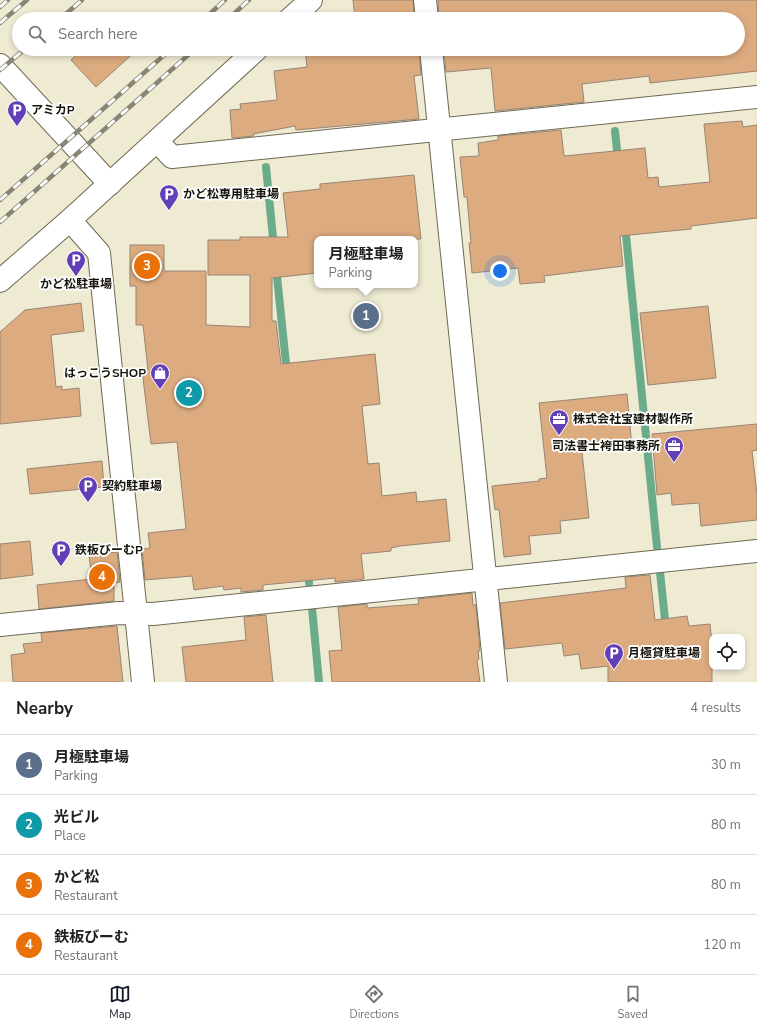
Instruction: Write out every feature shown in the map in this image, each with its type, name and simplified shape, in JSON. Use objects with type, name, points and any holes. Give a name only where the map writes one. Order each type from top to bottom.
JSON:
[{"type":"street","points":[[298,12],[311,0]]},
{"type":"street","points":[[426,0],[427,12]]},
{"type":"street","points":[[0,281],[110,184],[249,56]]},
{"type":"street","points":[[432,56],[496,682]]},
{"type":"street","points":[[0,65],[110,184]]},
{"type":"street","points":[[157,141],[172,157],[757,98]]},
{"type":"street","points":[[70,220],[99,253],[143,682]]},
{"type":"street","points":[[0,625],[119,613],[153,614],[757,551]]},
{"type":"building","points":[[353,0],[413,0],[414,12],[354,12]]},
{"type":"building","points":[[438,0],[757,0],[757,71],[650,83],[649,76],[582,84],[584,102],[495,111],[491,68],[446,72],[445,56],[745,56],[745,12],[439,12]]},
{"type":"building","points":[[75,56],[130,56],[96,87],[71,60]]},
{"type":"building","points":[[306,56],[420,56],[421,75],[414,76],[419,119],[296,130],[295,126],[253,134],[254,136],[232,138],[230,110],[241,109],[240,104],[277,100],[274,71],[307,67]]},
{"type":"building","points":[[742,121],[743,127],[757,125],[757,218],[691,226],[691,229],[620,236],[623,266],[544,276],[545,282],[520,284],[518,268],[472,273],[467,197],[464,197],[460,157],[479,156],[478,143],[498,140],[498,136],[561,130],[564,156],[645,148],[648,178],[658,177],[659,187],[710,182],[704,124]]},
{"type":"building","points":[[414,175],[421,239],[418,239],[418,236],[314,236],[314,273],[272,278],[272,321],[276,321],[281,364],[375,354],[380,404],[362,406],[368,464],[379,463],[382,496],[416,492],[417,502],[446,499],[450,541],[400,546],[391,548],[391,551],[361,554],[364,579],[335,582],[335,578],[263,585],[263,590],[241,592],[241,588],[224,590],[223,586],[194,590],[192,576],[145,580],[142,549],[150,548],[148,533],[186,529],[177,442],[151,444],[142,370],[148,370],[143,325],[136,325],[136,286],[130,286],[130,245],[164,245],[164,271],[206,271],[206,325],[250,327],[250,275],[208,275],[208,240],[240,240],[240,237],[288,237],[283,193],[320,189],[320,184]]},
{"type":"building","points":[[81,303],[84,331],[51,335],[56,387],[62,386],[62,390],[79,388],[81,416],[0,424],[0,332],[25,310]]},
{"type":"building","points":[[708,306],[716,378],[648,385],[640,313]]},
{"type":"building","points":[[627,394],[632,447],[582,452],[589,518],[560,521],[561,533],[529,536],[531,554],[504,557],[499,509],[495,510],[492,486],[539,481],[539,479],[547,478],[539,403]]},
{"type":"building","points":[[757,424],[757,450],[752,451],[757,494],[757,520],[701,526],[699,503],[672,505],[671,493],[657,495],[652,434]]},
{"type":"building","points":[[102,461],[104,487],[30,494],[27,469]]},
{"type":"building","points":[[30,541],[33,575],[0,579],[0,544]]},
{"type":"building","points":[[117,552],[120,582],[114,583],[114,601],[39,609],[37,585],[92,579],[89,555]]},
{"type":"building","points":[[650,575],[655,620],[687,616],[689,626],[710,624],[711,634],[709,634],[709,670],[712,670],[712,682],[608,682],[608,666],[581,669],[579,654],[564,656],[562,643],[505,649],[500,603],[626,588],[625,577]]},
{"type":"building","points":[[472,593],[473,605],[476,605],[480,651],[478,651],[479,659],[477,660],[480,682],[332,682],[329,651],[342,650],[338,607],[367,604],[367,608],[419,604],[418,599]]},
{"type":"building","points":[[266,615],[273,682],[186,682],[182,647],[246,640],[244,617]]},
{"type":"building","points":[[117,626],[123,682],[13,682],[11,655],[25,653],[23,644],[42,642],[41,633]]},
{"type":"waterway","points":[[615,131],[618,160]]},
{"type":"waterway","points":[[266,167],[274,248]]},
{"type":"waterway","points":[[625,225],[657,547]]},
{"type":"waterway","points":[[276,267],[287,373]]},
{"type":"waterway","points":[[308,569],[309,583]]},
{"type":"waterway","points":[[660,572],[666,629]]},
{"type":"waterway","points":[[312,608],[319,682]]},
{"type":"railway","points":[[0,7],[8,0]]},
{"type":"railway","points":[[13,12],[27,0]]},
{"type":"railway","points":[[68,12],[82,0]]},
{"type":"railway","points":[[212,12],[225,0]]},
{"type":"railway","points":[[236,12],[249,0]]},
{"type":"railway","points":[[0,23],[12,13]]},
{"type":"railway","points":[[0,70],[17,56]]},
{"type":"railway","points":[[0,200],[163,56]]},
{"type":"railway","points":[[0,222],[187,56]]},
{"type":"place","name":"アミカP","points":[[17,127]]},
{"type":"place","name":"かど松専用駐車場","points":[[169,211]]},
{"type":"place","name":"かど松","points":[[147,266]]},
{"type":"place","name":"かど松駐車場","points":[[76,277]]},
{"type":"place","name":"月極駐車場","points":[[366,316]]},
{"type":"place","name":"はっこうSHOP","points":[[160,390]]},
{"type":"place","name":"光ビル","points":[[189,393]]},
{"type":"place","name":"株式会社宝建材製作所","points":[[559,436]]},
{"type":"place","name":"司法書士袴田事務所","points":[[674,463]]},
{"type":"place","name":"契約駐車場","points":[[88,503]]},
{"type":"place","name":"鉄板びーむP","points":[[61,567]]},
{"type":"place","name":"鉄板びーむ","points":[[102,577]]},
{"type":"place","name":"月極貸駐車場","points":[[614,670]]}]
